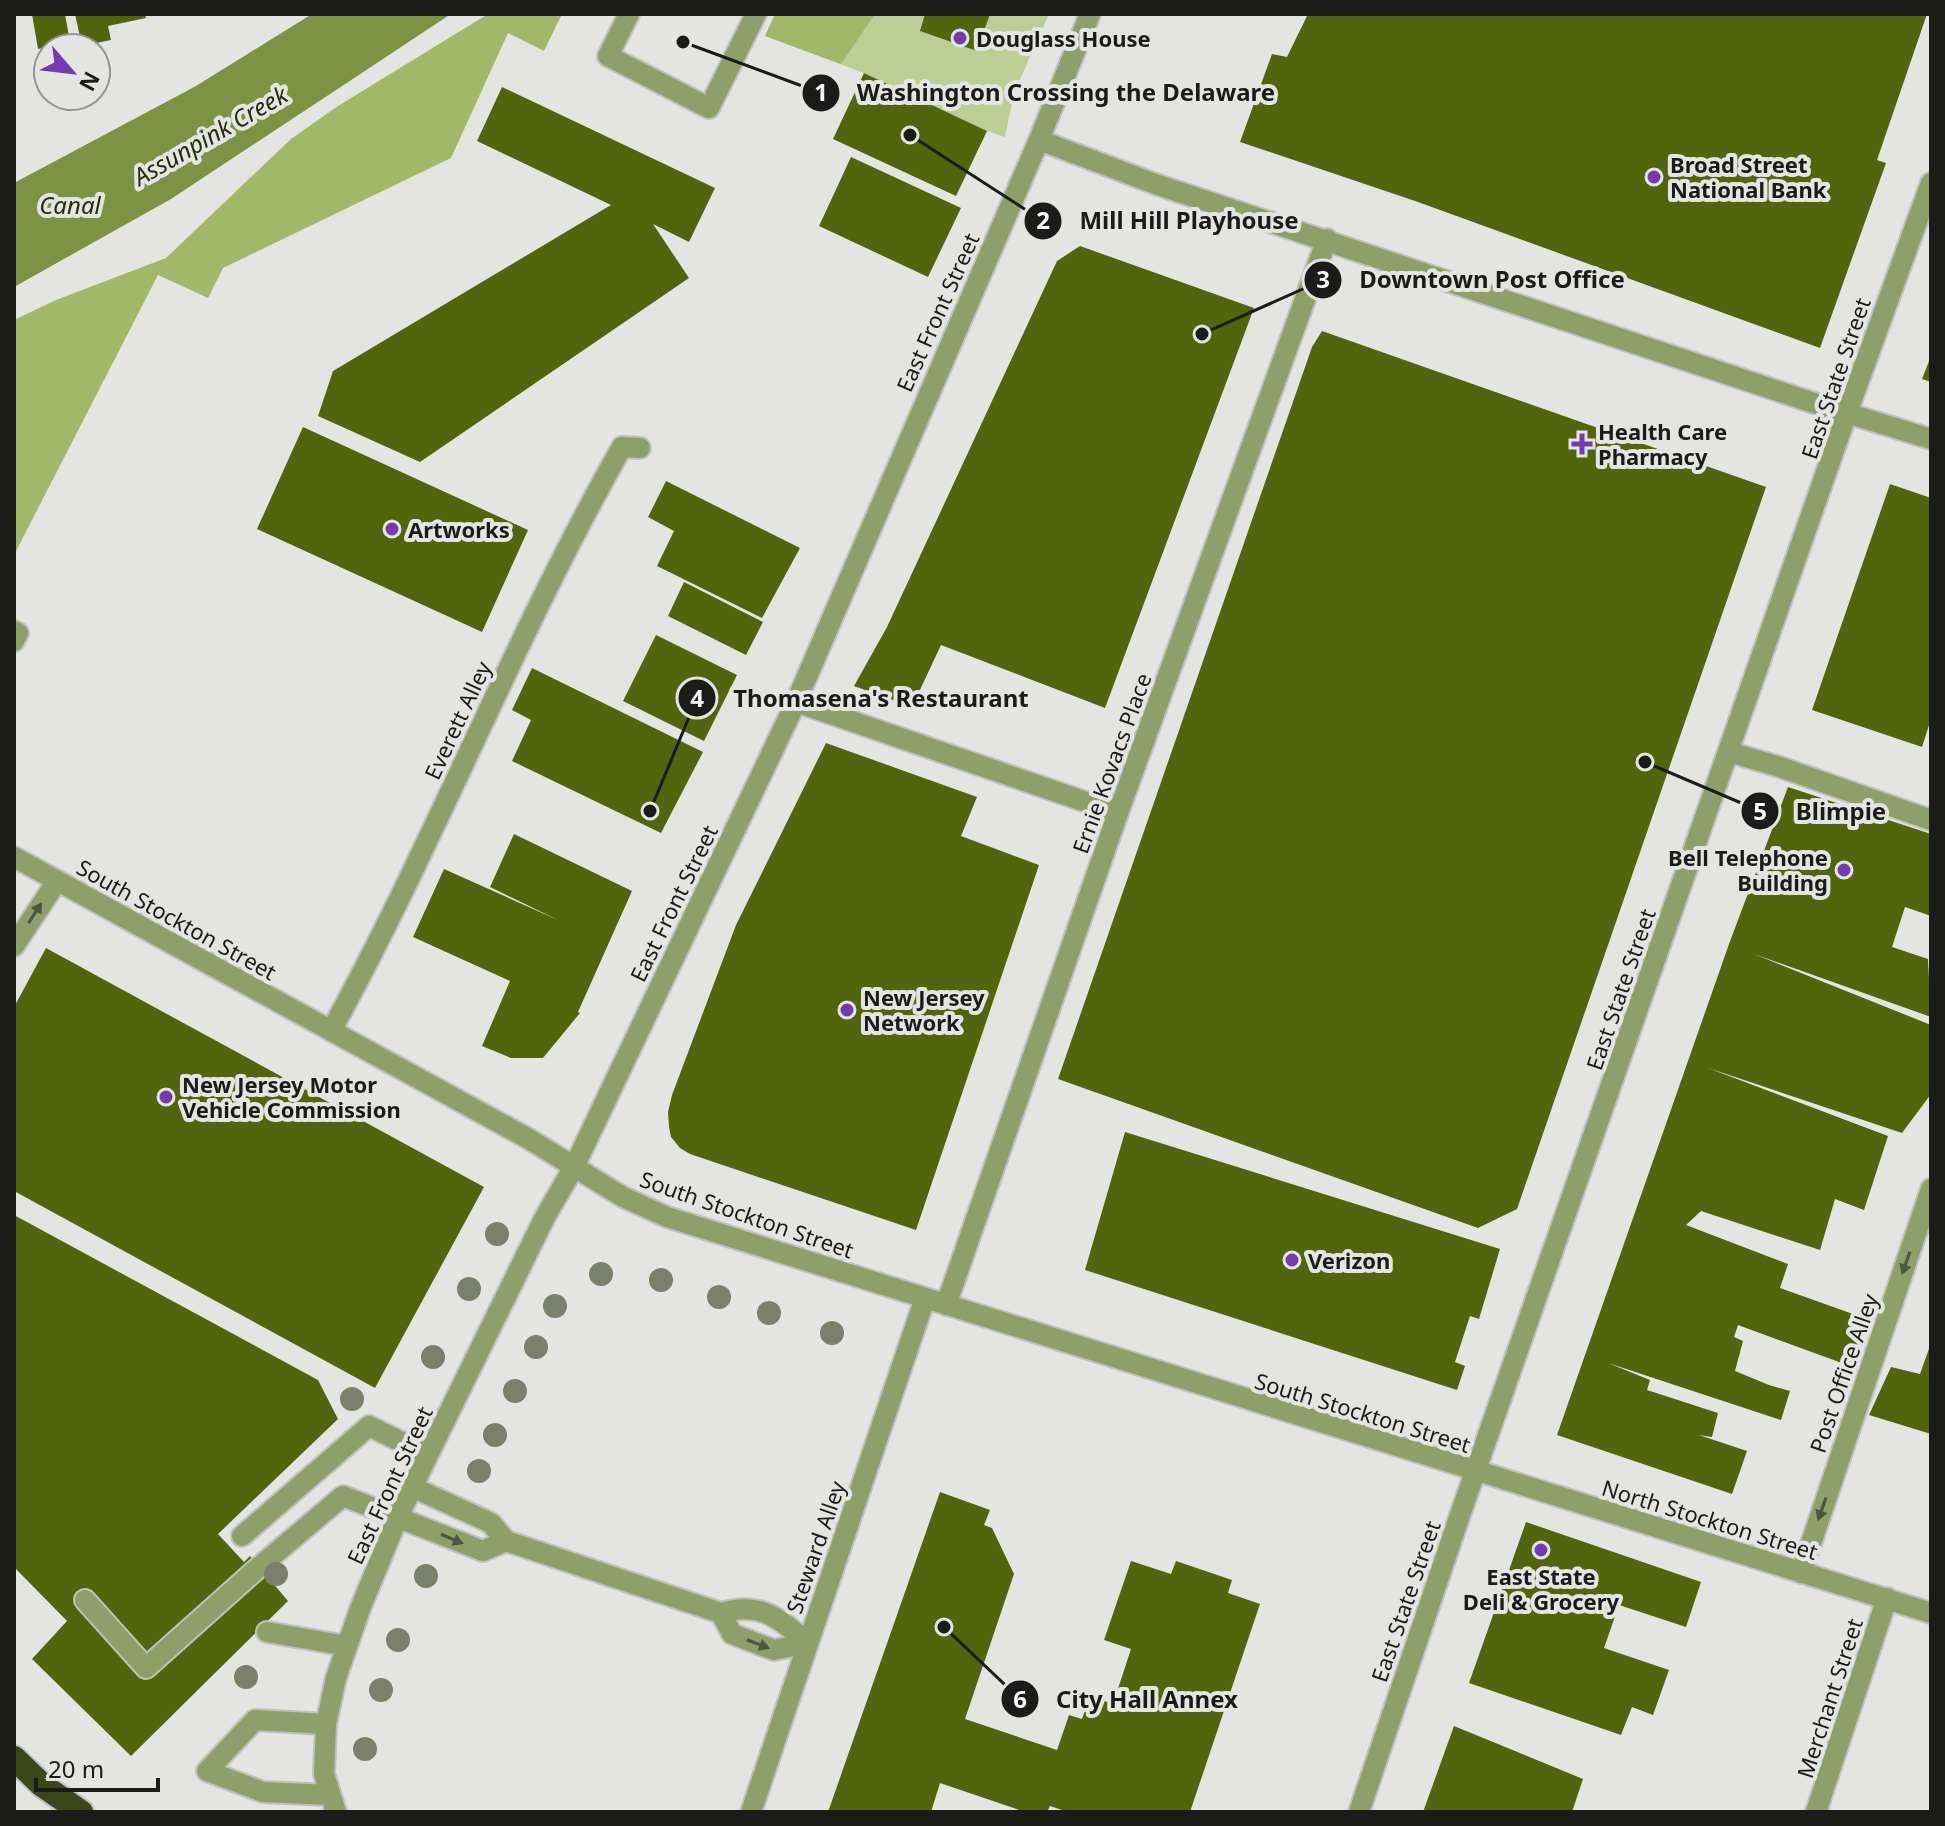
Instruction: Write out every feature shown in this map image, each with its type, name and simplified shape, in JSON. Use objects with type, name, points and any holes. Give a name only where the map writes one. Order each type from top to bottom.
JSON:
[{"type":"highway","points":[[14,1758],[42,1785],[81,1812]]},
{"type":"street","points":[[629,14],[608,56],[709,108],[756,14]]},
{"type":"street","name":"East Front Street","points":[[333,1803],[324,1774],[326,1724],[336,1678],[398,1517],[545,1217],[574,1167],[796,702],[1039,140],[1090,14]]},
{"type":"street","points":[[1039,140],[1158,185],[1931,439]]},
{"type":"street","name":"East State Street","points":[[1359,1812],[1475,1472],[1847,413],[1931,183]]},
{"type":"street","name":"Ernie Kovacs Place","points":[[946,1305],[1118,813],[1327,239]]},
{"type":"street","name":"Everett Alley","points":[[331,1031],[397,907],[490,704],[598,490],[622,447],[640,448]]},
{"type":"street","points":[[14,631],[18,633],[14,641]]},
{"type":"street","points":[[796,702],[1118,813]]},
{"type":"street","points":[[1729,752],[1931,820]]},
{"type":"street","name":"South Stockton Street","points":[[14,857],[529,1139],[623,1197],[667,1217],[1475,1472]]},
{"type":"street","points":[[14,946],[57,881]]},
{"type":"street","name":"Post Office Alley","points":[[1801,1573],[1931,1189]]},
{"type":"street","name":"Steward Alley","points":[[751,1812],[925,1298]]},
{"type":"street","points":[[242,1536],[369,1426],[428,1455]]},
{"type":"street","name":"North Stockton Street","points":[[1475,1472],[1931,1613]]},
{"type":"street","points":[[412,1487],[491,1523],[506,1541],[721,1613],[744,1607],[779,1619],[808,1643]]},
{"type":"street","points":[[85,1600],[146,1668],[343,1496],[483,1551],[506,1541]]},
{"type":"street","name":"Merchant Street","points":[[1816,1812],[1887,1598]]},
{"type":"street","points":[[721,1613],[732,1634],[774,1650],[808,1643]]},
{"type":"street","points":[[267,1632],[347,1646]]},
{"type":"street","points":[[326,1724],[255,1720],[207,1771],[263,1792],[333,1803]]},
{"type":"shaded area","points":[[488,14],[562,14],[544,51],[508,33],[451,158],[223,268],[208,298],[158,275],[14,555],[14,320],[56,300],[166,258],[291,139],[338,106]]},
{"type":"shaded area","points":[[775,14],[1049,14],[1014,93],[1005,137],[864,73],[765,36]]},
{"type":"shaded area","points":[[775,14],[875,14],[841,64],[765,36]]},
{"type":"water","name":"Canal","points":[[312,14],[451,14],[171,199],[14,287],[14,183],[196,86]]},
{"type":"building","points":[[32,14],[65,14],[68,32],[35,32]]},
{"type":"building","points":[[75,14],[145,14],[146,18],[108,26],[109,32],[79,32]]},
{"type":"building","name":"Douglass House","points":[[925,14],[990,14],[977,51],[920,31]]},
{"type":"building","points":[[1308,14],[1927,14],[1877,160],[1886,163],[1820,348],[1418,202],[1240,142],[1272,54],[1287,57]]},
{"type":"building","points":[[864,73],[987,131],[956,196],[833,139]]},
{"type":"building","points":[[502,87],[715,188],[689,242],[653,224],[689,278],[420,462],[318,416],[333,371],[611,205],[477,141]]},
{"type":"building","points":[[851,157],[961,208],[928,277],[819,226]]},
{"type":"building","points":[[1080,246],[1254,308],[1105,708],[941,645],[912,707],[854,686],[887,627],[1057,261]]},
{"type":"building","points":[[1322,331],[1766,487],[1517,1209],[1478,1228],[1058,1079],[1312,347]]},
{"type":"building","points":[[1931,356],[1931,382],[1922,379]]},
{"type":"building","name":"Artworks","points":[[303,427],[528,530],[482,632],[257,529]]},
{"type":"building","points":[[666,481],[800,548],[762,618],[657,566],[674,531],[648,517]]},
{"type":"building","points":[[1890,484],[1931,498],[1931,719],[1922,747],[1812,710]]},
{"type":"building","points":[[684,582],[763,622],[746,655],[668,616]]},
{"type":"building","points":[[656,635],[737,675],[704,741],[623,701]]},
{"type":"building","points":[[532,668],[703,752],[661,833],[512,761],[531,720],[512,710]]},
{"type":"building","name":"New Jersey Network","points":[[826,743],[977,797],[961,836],[1039,865],[916,1230],[690,1154],[671,1137],[669,1127],[672,1095],[736,925]]},
{"type":"building","points":[[1788,787],[1931,834],[1931,916],[1905,907],[1892,947],[1928,959],[1931,1017],[1754,954],[1931,1025],[1931,1094],[1902,1133],[1708,1068],[1888,1136],[1864,1210],[1835,1199],[1820,1250],[1701,1211],[1686,1225],[1788,1264],[1780,1288],[1867,1319],[1850,1366],[1738,1325],[1734,1337],[1743,1341],[1735,1371],[1790,1391],[1781,1420],[1608,1363],[1650,1380],[1647,1390],[1718,1413],[1712,1437],[1699,1435],[1747,1451],[1732,1494],[1557,1435],[1729,944]]},
{"type":"building","points":[[514,834],[632,891],[580,1013],[543,1058],[511,1058],[482,1046],[510,981],[413,937],[444,869],[558,920],[490,887]]},
{"type":"building","name":"New Jersey Motor Vehicle Commission","points":[[46,948],[484,1187],[375,1388],[14,1191],[14,1007]]},
{"type":"building","name":"Verizon","points":[[1125,1132],[1500,1249],[1479,1319],[1470,1316],[1455,1362],[1465,1366],[1457,1390],[1085,1270]]},
{"type":"building","points":[[14,1215],[318,1380],[338,1419],[218,1534],[244,1562],[250,1556],[288,1601],[131,1756],[32,1659],[67,1621],[14,1567]]},
{"type":"building","points":[[1931,1343],[1931,1434],[1869,1415],[1891,1367],[1920,1374]]},
{"type":"building","points":[[940,1492],[990,1510],[984,1525],[992,1528],[1014,1574],[965,1719],[1057,1750],[1069,1715],[1082,1719],[1090,1696],[1113,1704],[1131,1649],[1104,1640],[1131,1561],[1171,1574],[1176,1561],[1232,1580],[1228,1593],[1260,1604],[1190,1812],[1068,1812],[1050,1806],[1047,1812],[1025,1812],[940,1783],[931,1812],[828,1812]]},
{"type":"building","points":[[1526,1522],[1701,1582],[1686,1627],[1619,1605],[1604,1648],[1669,1670],[1653,1715],[1632,1707],[1621,1735],[1469,1683]]},
{"type":"building","points":[[1454,1726],[1583,1779],[1572,1812],[1423,1812]]},
{"type":"place","name":"Douglass House","points":[[960,38]]},
{"type":"place","name":"Washington Crossing the Delaware","points":[[683,42]]},
{"type":"place","name":"Mill Hill Playhouse","points":[[910,135]]},
{"type":"place","name":"Broad Street National Bank","points":[[1654,177]]},
{"type":"place","name":"Downtown Post Office","points":[[1202,334]]},
{"type":"place","name":"Health Care Pharmacy","points":[[1582,444]]},
{"type":"place","name":"Artworks","points":[[392,529]]},
{"type":"place","name":"Blimpie","points":[[1645,762]]},
{"type":"place","name":"Thomasena's Restaurant","points":[[650,811]]},
{"type":"place","name":"Bell Telephone Building","points":[[1844,870]]},
{"type":"place","name":"New Jersey Network","points":[[847,1010]]},
{"type":"place","name":"New Jersey Motor Vehicle Commission","points":[[166,1097]]},
{"type":"place","name":"Verizon","points":[[1292,1260]]},
{"type":"place","name":"East State Deli & Grocery","points":[[1541,1550]]},
{"type":"place","name":"City Hall Annex","points":[[944,1627]]},
{"type":"water label","name":"Assunpink Creek","points":[[210,135]]}]
